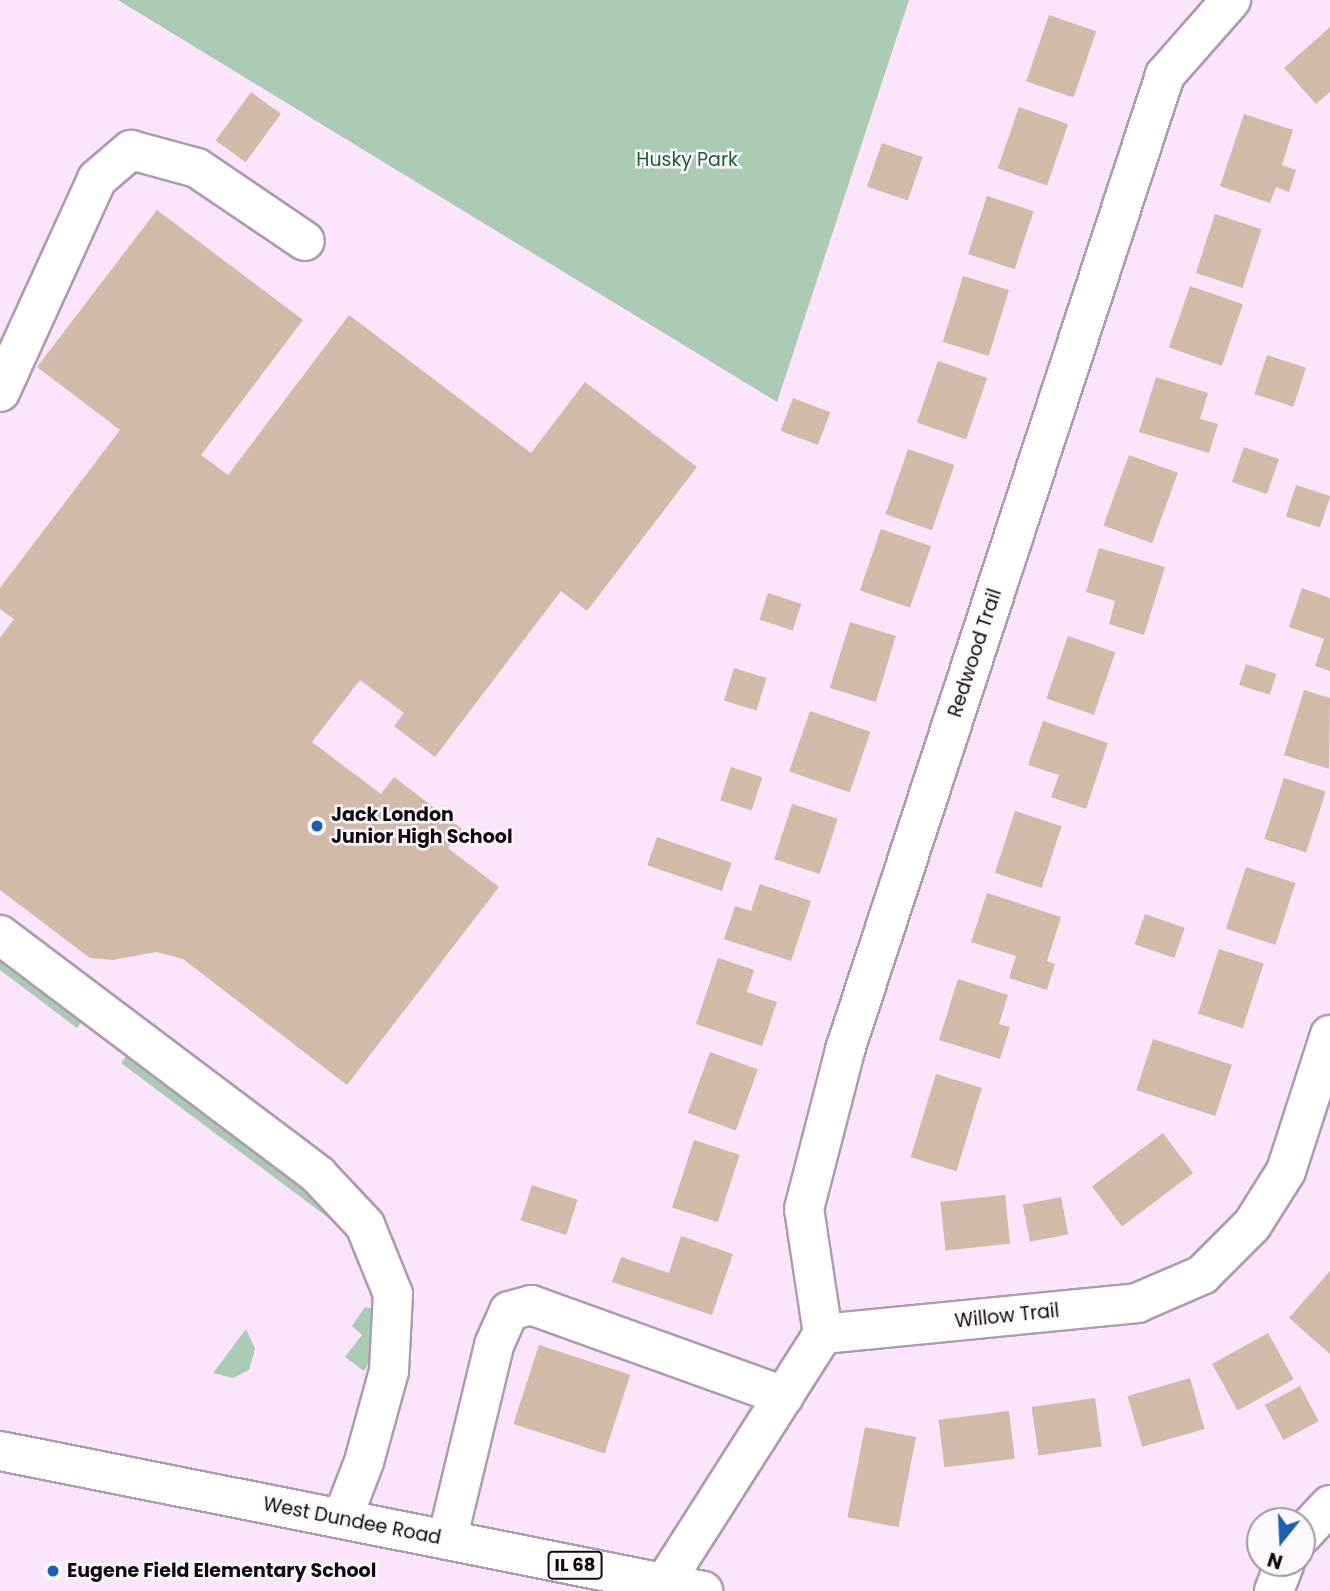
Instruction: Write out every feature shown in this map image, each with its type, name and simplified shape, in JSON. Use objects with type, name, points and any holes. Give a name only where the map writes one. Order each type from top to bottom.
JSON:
[{"type":"street","name":"Redwood Trail","points":[[823,1334],[804,1209],[845,1050],[1165,75],[1231,0]]},
{"type":"street","points":[[0,392],[97,179],[131,150],[197,168],[305,241]]},
{"type":"street","points":[[0,935],[318,1175],[365,1224],[393,1294],[389,1371],[364,1462],[342,1519]]},
{"type":"street","name":"Willow Trail","points":[[823,1334],[1137,1303],[1202,1275],[1252,1225],[1286,1171],[1330,1034]]},
{"type":"street","points":[[447,1540],[494,1345],[509,1311],[531,1305],[784,1396]]},
{"type":"street","points":[[665,1582],[823,1334]]},
{"type":"street","name":"West Dundee Road","points":[[0,1451],[703,1591]]},
{"type":"street","points":[[1316,1520],[1330,1505]]},
{"type":"green space","name":"Husky Park","points":[[118,0],[909,0],[777,402]]},
{"type":"green space","points":[[0,961],[81,1023],[77,1028],[0,970]]},
{"type":"green space","points":[[126,1056],[305,1192],[338,1225],[121,1063]]},
{"type":"green space","points":[[365,1307],[373,1309],[373,1356],[364,1371],[345,1357],[362,1335],[352,1326]]},
{"type":"green space","points":[[246,1329],[255,1349],[249,1370],[233,1378],[213,1373]]},
{"type":"building","points":[[1049,15],[1096,31],[1073,97],[1026,81]]},
{"type":"building","points":[[1330,27],[1330,92],[1316,104],[1284,68]]},
{"type":"building","points":[[251,92],[281,114],[246,162],[216,141]]},
{"type":"building","points":[[1019,107],[1068,124],[1047,185],[998,168]]},
{"type":"building","points":[[1244,114],[1293,130],[1282,165],[1296,170],[1289,192],[1276,187],[1270,203],[1220,186]]},
{"type":"building","points":[[882,143],[923,157],[908,200],[867,186]]},
{"type":"building","points":[[987,196],[1034,211],[1015,269],[968,254]]},
{"type":"building","points":[[157,210],[303,320],[201,455],[228,475],[349,315],[531,453],[585,382],[697,467],[587,611],[561,591],[435,757],[394,726],[404,713],[360,680],[312,742],[381,794],[394,777],[462,829],[448,848],[499,887],[347,1085],[183,959],[156,952],[113,960],[90,958],[0,890],[0,638],[14,619],[0,609],[0,588],[120,430],[37,367]]},
{"type":"building","points":[[1215,214],[1262,229],[1242,288],[1196,273]]},
{"type":"building","points":[[963,276],[1009,290],[989,356],[943,342]]},
{"type":"building","points":[[1190,286],[1243,304],[1222,366],[1169,347]]},
{"type":"building","points":[[1267,355],[1306,368],[1293,407],[1254,394]]},
{"type":"building","points":[[938,361],[987,378],[966,439],[917,422]]},
{"type":"building","points":[[1156,377],[1208,393],[1200,419],[1218,424],[1209,453],[1139,432]]},
{"type":"building","points":[[793,398],[830,412],[818,445],[780,431]]},
{"type":"building","points":[[1244,447],[1279,459],[1267,494],[1232,482]]},
{"type":"building","points":[[908,449],[954,465],[932,530],[886,514]]},
{"type":"building","points":[[1129,455],[1178,473],[1152,543],[1103,525]]},
{"type":"building","points":[[1296,485],[1330,496],[1320,528],[1286,516]]},
{"type":"building","points":[[881,529],[931,546],[910,608],[860,590]]},
{"type":"building","points":[[1099,548],[1165,567],[1144,635],[1109,624],[1115,601],[1086,592]]},
{"type":"building","points":[[1302,588],[1330,598],[1330,671],[1315,666],[1324,639],[1289,627]]},
{"type":"building","points":[[768,593],[801,604],[793,630],[759,620]]},
{"type":"building","points":[[850,622],[896,636],[876,702],[830,688]]},
{"type":"building","points":[[1068,636],[1115,652],[1094,715],[1047,698]]},
{"type":"building","points":[[1246,664],[1276,674],[1270,695],[1239,685]]},
{"type":"building","points":[[734,668],[767,678],[757,710],[724,701]]},
{"type":"building","points":[[1304,690],[1330,698],[1329,769],[1284,755]]},
{"type":"building","points":[[810,711],[871,732],[850,792],[789,772]]},
{"type":"building","points":[[1043,721],[1108,743],[1086,809],[1051,797],[1059,775],[1028,765]]},
{"type":"building","points":[[731,767],[762,777],[752,810],[720,800]]},
{"type":"building","points":[[1284,778],[1326,792],[1306,852],[1264,839]]},
{"type":"building","points":[[792,804],[838,819],[820,874],[774,859]]},
{"type":"building","points":[[1015,811],[1062,826],[1042,888],[995,873]]},
{"type":"building","points":[[657,837],[732,863],[722,891],[647,865]]},
{"type":"building","points":[[1246,867],[1295,883],[1275,945],[1226,929]]},
{"type":"building","points":[[760,884],[811,901],[791,961],[724,939],[735,906],[751,911]]},
{"type":"building","points":[[987,893],[1061,917],[1047,961],[1055,964],[1047,990],[1009,978],[1016,956],[971,942]]},
{"type":"building","points":[[1145,914],[1185,928],[1174,958],[1135,944]]},
{"type":"building","points":[[1219,949],[1264,964],[1243,1028],[1198,1014]]},
{"type":"building","points":[[718,958],[754,970],[747,992],[777,1002],[762,1046],[696,1024]]},
{"type":"building","points":[[958,979],[1008,995],[999,1024],[1010,1027],[1000,1059],[939,1040]]},
{"type":"building","points":[[1153,1039],[1232,1065],[1215,1116],[1136,1090]]},
{"type":"building","points":[[710,1052],[758,1069],[736,1131],[688,1113]]},
{"type":"building","points":[[936,1074],[982,1088],[956,1171],[911,1157]]},
{"type":"building","points":[[1163,1133],[1193,1173],[1122,1226],[1092,1187]]},
{"type":"building","points":[[694,1140],[740,1155],[718,1222],[672,1208]]},
{"type":"building","points":[[532,1185],[578,1200],[566,1235],[521,1220]]},
{"type":"building","points":[[1005,1195],[1010,1244],[945,1251],[940,1202]]},
{"type":"building","points":[[1061,1197],[1068,1234],[1030,1242],[1023,1204]]},
{"type":"building","points":[[681,1236],[733,1254],[712,1315],[612,1282],[621,1257],[669,1273]]},
{"type":"building","points":[[1330,1271],[1330,1354],[1289,1318]]},
{"type":"building","points":[[1268,1333],[1294,1379],[1238,1410],[1212,1364]]},
{"type":"building","points":[[539,1345],[630,1375],[605,1454],[513,1424]]},
{"type":"building","points":[[1190,1378],[1205,1429],[1142,1447],[1128,1396]]},
{"type":"building","points":[[1300,1386],[1319,1421],[1283,1440],[1265,1405]]},
{"type":"building","points":[[1095,1398],[1102,1447],[1038,1455],[1032,1407]]},
{"type":"building","points":[[1009,1411],[1015,1459],[944,1467],[939,1420]]},
{"type":"building","points":[[865,1427],[916,1437],[898,1527],[847,1517]]},
{"type":"place","name":"Jack London Junior High School","points":[[317,826]]},
{"type":"place","name":"Eugene Field Elementary School","points":[[53,1571]]}]
